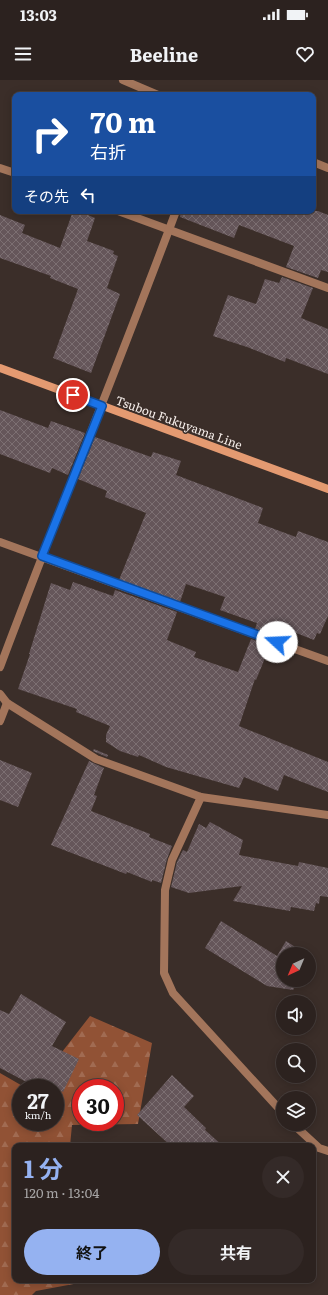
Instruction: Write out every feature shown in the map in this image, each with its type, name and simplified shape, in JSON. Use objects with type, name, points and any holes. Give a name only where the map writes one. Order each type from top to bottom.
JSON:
[{"type":"main road","name":"Tsubou Fukuyama Line","points":[[0,368],[328,489]]},
{"type":"street","points":[[123,80],[151,92]]},
{"type":"street","points":[[316,163],[328,168]]},
{"type":"street","points":[[0,168],[12,172]]},
{"type":"street","points":[[126,214],[328,288]]},
{"type":"street","points":[[0,667],[175,214]]},
{"type":"street","points":[[0,542],[328,661]]},
{"type":"street","points":[[0,694],[7,703],[96,759],[201,797],[328,815]]},
{"type":"street","points":[[0,721],[7,703]]},
{"type":"street","points":[[201,797],[172,860],[164,890],[164,973],[173,993],[276,1105]]},
{"type":"street","points":[[301,1131],[314,1143]]},
{"type":"street","points":[[316,1145],[328,1151]]},
{"type":"green space","points":[[90,1016],[152,1043],[138,1124],[124,1124],[124,1079],[72,1079],[72,1125],[70,1143],[12,1143],[12,1283],[79,1283],[36,1291],[32,1295],[0,1295],[0,1073],[12,1080],[12,1131],[64,1131],[64,1079],[41,1079]]},
{"type":"building","points":[[316,211],[318,211],[328,215],[328,272],[321,270],[318,278],[286,267],[294,246],[239,225],[234,238],[180,217],[180,214],[316,214]]},
{"type":"building","points":[[72,214],[85,214],[95,218],[87,241],[114,251],[113,254],[118,256],[107,288],[120,294],[91,373],[53,358],[78,289],[50,278],[51,276],[0,258],[0,215],[25,225],[22,233],[60,248]]},
{"type":"building","points":[[282,277],[313,288],[301,318],[328,329],[328,374],[286,358],[285,362],[247,347],[213,336],[228,295],[256,304],[265,279],[279,283]]},
{"type":"building","points":[[0,410],[48,428],[51,421],[85,433],[68,475],[52,468],[50,473],[0,454]]},
{"type":"building","points":[[95,437],[151,457],[153,452],[181,461],[176,475],[263,508],[258,523],[296,537],[298,531],[328,542],[328,616],[320,634],[317,633],[314,640],[281,627],[280,631],[277,630],[274,636],[255,629],[257,623],[220,610],[225,597],[186,584],[180,602],[119,580],[146,513],[105,497],[107,491],[78,479]]},
{"type":"building","points":[[73,582],[113,596],[115,590],[177,612],[167,640],[196,652],[194,657],[238,672],[251,639],[270,646],[256,680],[255,679],[239,726],[328,762],[328,792],[284,775],[278,791],[244,777],[239,788],[166,767],[139,755],[138,757],[120,751],[106,742],[106,735],[110,726],[76,712],[77,709],[18,689],[51,583],[70,590]]},
{"type":"building","points":[[94,749],[108,755],[107,757],[93,751]]},
{"type":"building","points":[[0,760],[32,773],[18,807],[0,800]]},
{"type":"building","points":[[89,761],[104,768],[94,795],[97,796],[91,811],[150,834],[149,837],[172,846],[161,883],[152,880],[152,882],[127,872],[126,874],[51,845]]},
{"type":"building","points":[[210,822],[243,840],[239,855],[298,866],[299,862],[328,868],[328,897],[320,896],[319,904],[316,903],[314,911],[291,907],[290,911],[233,901],[242,886],[189,893],[171,887],[177,862],[183,850],[187,852],[199,824],[206,828]]},
{"type":"building","points":[[221,921],[276,955],[276,987],[295,987],[293,990],[267,986],[205,948]]},
{"type":"building","points":[[286,941],[295,947],[282,947]]},
{"type":"building","points":[[21,994],[66,1022],[52,1046],[79,1059],[64,1090],[64,1079],[21,1079],[0,1068],[0,1010],[9,1014]]},
{"type":"building","points":[[172,1075],[194,1096],[184,1107],[206,1128],[205,1130],[220,1143],[168,1143],[137,1115]]},
{"type":"route","points":[[73,395],[102,406],[42,556],[277,642]]}]
